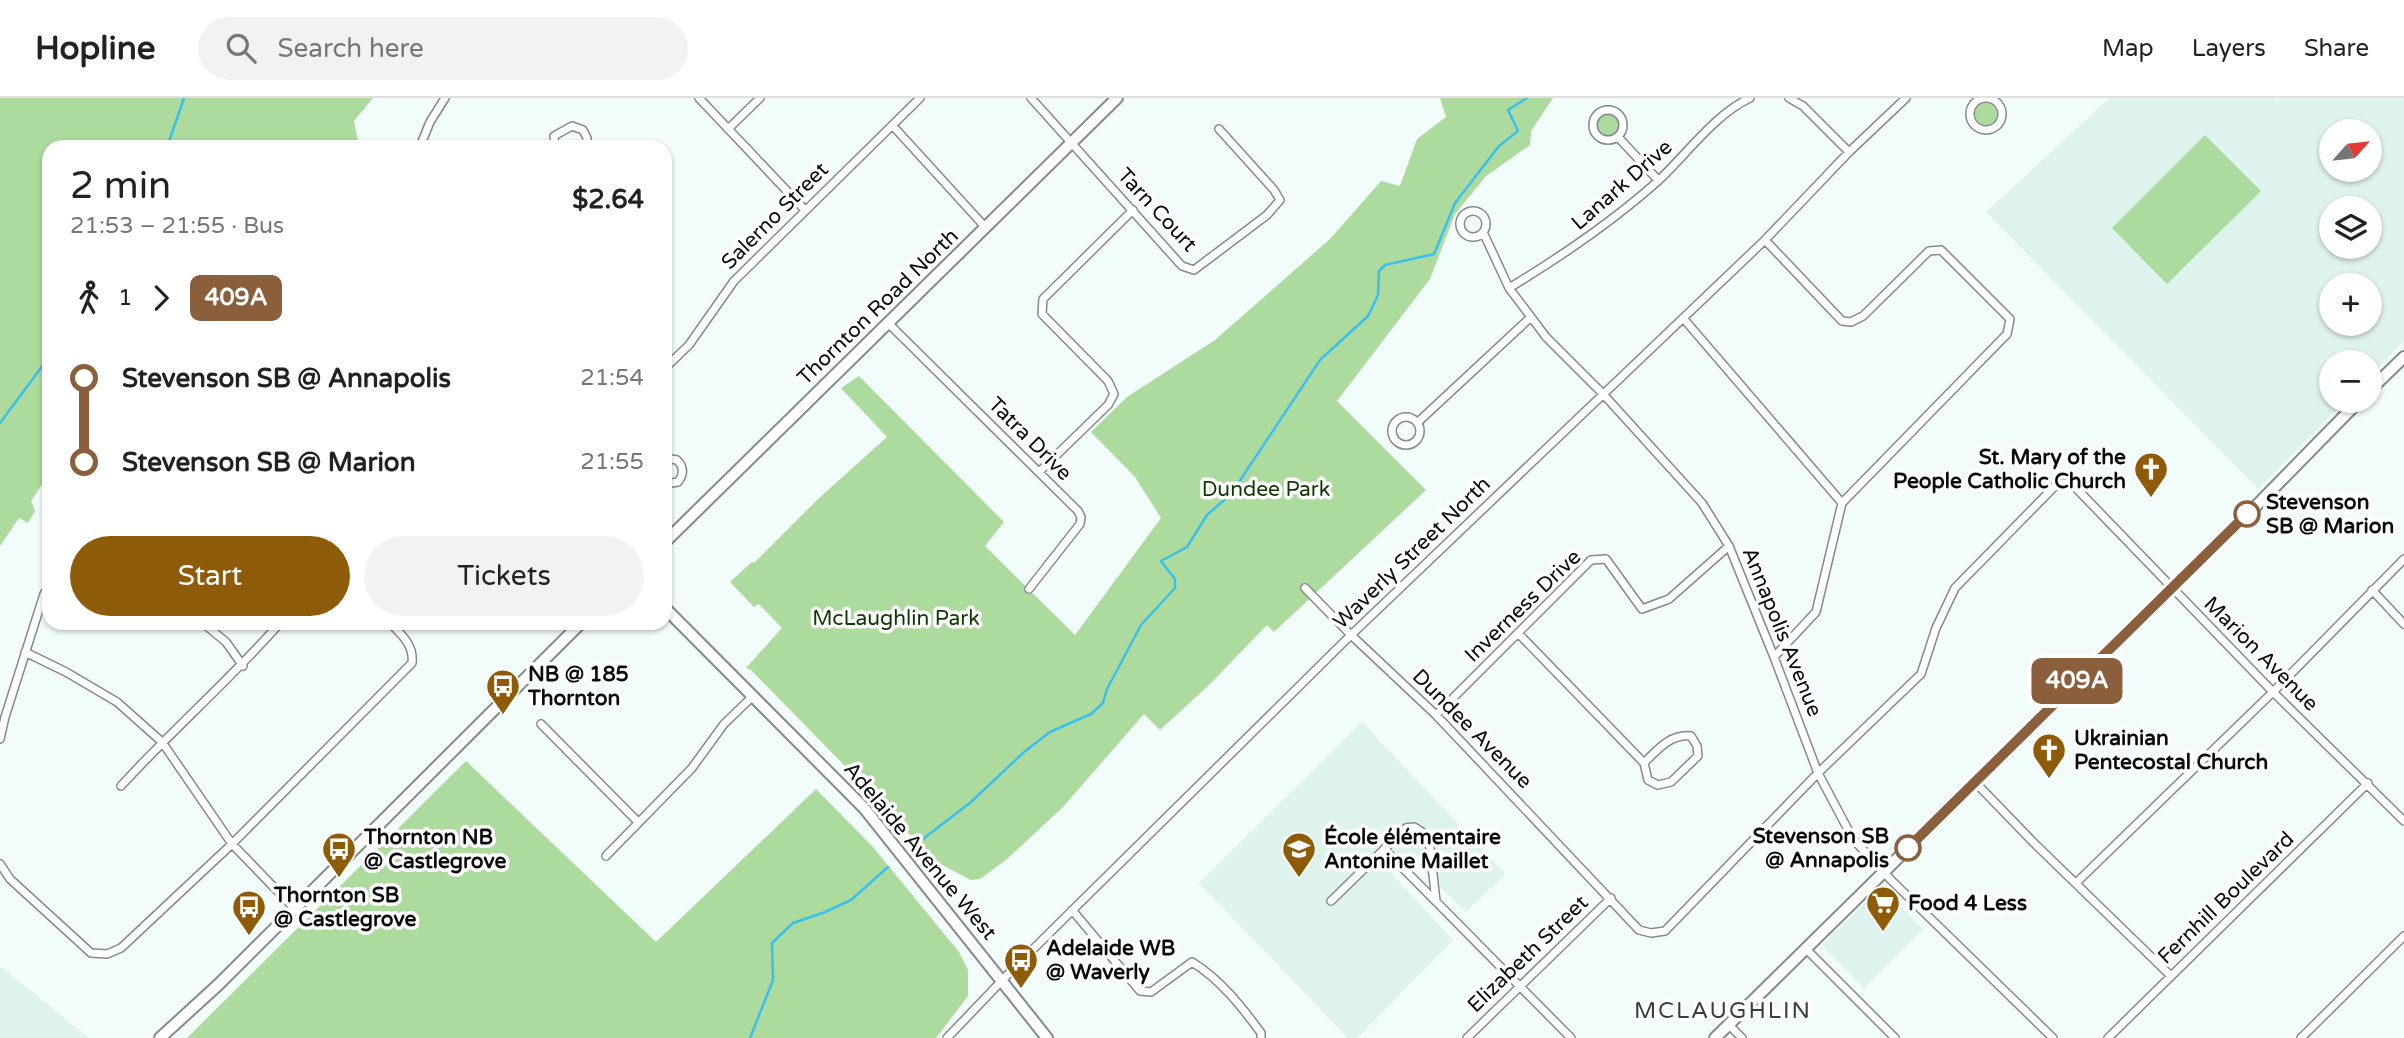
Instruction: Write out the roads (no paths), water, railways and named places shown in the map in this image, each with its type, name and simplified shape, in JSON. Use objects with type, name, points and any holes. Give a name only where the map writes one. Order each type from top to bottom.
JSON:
[{"type":"main road","name":"Thornton Road North","points":[[672,535],[1117,98]]},
{"type":"main road","points":[[2382,380],[2402,362]]},
{"type":"main road","points":[[1716,1038],[2347,413]]},
{"type":"main road","name":"Adelaide Avenue West","points":[[672,615],[864,808],[1047,1038]]},
{"type":"main road","points":[[160,1038],[574,630]]},
{"type":"street","points":[[423,140],[445,98]]},
{"type":"street","points":[[699,98],[804,209]]},
{"type":"street","points":[[728,129],[760,98]]},
{"type":"street","name":"Salerno Street","points":[[672,361],[689,345],[734,281],[804,209],[920,98]]},
{"type":"street","name":"Tarn Court","points":[[1031,98],[1182,266],[1194,270],[1267,215],[1280,200],[1219,129]]},
{"type":"street","name":"Lanark Drive","points":[[1509,288],[1566,254],[1604,227],[1658,180],[1730,109],[1750,98]]},
{"type":"street","points":[[1788,98],[1803,106],[1849,152]]},
{"type":"street","name":"Waverly Street North","points":[[947,1038],[1072,910],[1351,635],[1765,240],[1849,152],[1906,98]]},
{"type":"street","points":[[1983,99],[1997,103],[2001,117],[1997,126],[1982,130],[1973,124],[1970,113],[1972,101],[1983,99]]},
{"type":"street","points":[[1615,111],[1622,119],[1623,129],[1618,137],[1604,140],[1595,135],[1592,125],[1600,112],[1615,111]]},
{"type":"street","points":[[554,140],[554,136],[572,126],[583,130],[587,140]]},
{"type":"street","points":[[893,126],[986,228]]},
{"type":"street","points":[[1618,137],[1658,180]]},
{"type":"street","points":[[1039,472],[1108,405],[1114,394],[1108,381],[1042,314],[1043,299],[1133,210]]},
{"type":"street","name":"Annapolis Avenue","points":[[1483,232],[1509,288],[1546,337],[1604,395],[1702,503],[1728,545],[1818,773],[1853,839],[1883,872],[2053,1038]]},
{"type":"street","points":[[1765,240],[1842,321],[1851,322],[1863,316],[1929,251],[1941,250],[2010,319],[2007,334],[1842,503],[1816,612],[1774,656]]},
{"type":"street","points":[[1417,423],[1531,317]]},
{"type":"street","points":[[1683,318],[1842,503]]},
{"type":"street","name":"Tatra Drive","points":[[889,324],[1078,511],[1081,520],[1030,589]]},
{"type":"street","points":[[1408,417],[1417,423],[1420,434],[1414,443],[1403,445],[1394,440],[1392,429],[1397,420],[1408,417]]},
{"type":"street","points":[[672,459],[677,460],[683,473],[678,482],[672,483]]},
{"type":"street","name":"Marion Avenue","points":[[2063,483],[2074,486],[2273,692],[2404,821]]},
{"type":"street","name":"Elizabeth Street","points":[[1467,1038],[1611,898],[1639,930],[1651,933],[1665,931],[1818,773],[1921,674],[1936,628],[1955,588],[2054,487],[2063,483]]},
{"type":"street","name":"Inverness Drive","points":[[1436,715],[1591,560],[1606,559],[1642,609],[1669,599],[1728,545]]},
{"type":"street","points":[[2077,882],[2273,692],[2404,559]]},
{"type":"street","name":"Dundee Avenue","points":[[1305,588],[1436,715],[1611,898]]},
{"type":"street","points":[[2372,590],[2404,624]]},
{"type":"street","points":[[0,739],[42,600]]},
{"type":"street","points":[[211,630],[226,642],[243,666]]},
{"type":"street","points":[[121,786],[162,742],[243,666],[274,630]]},
{"type":"street","points":[[0,864],[10,879],[91,953],[107,954],[121,948],[232,844],[412,663],[413,654],[409,643],[397,630]]},
{"type":"street","points":[[1518,633],[1644,762],[1648,780],[1658,785],[1671,782],[1698,756],[1697,746],[1691,736],[1680,735],[1667,741],[1644,762]]},
{"type":"street","points":[[25,652],[117,702],[162,742],[232,844],[294,908]]},
{"type":"street","points":[[606,856],[692,768],[724,724],[752,696]]},
{"type":"street","points":[[541,724],[638,822]]},
{"type":"street","points":[[1975,782],[2171,976]]},
{"type":"street","name":"Fernhill Boulevard","points":[[2108,1038],[2368,783]]},
{"type":"street","points":[[1331,901],[1406,828],[1414,827],[1425,834],[1430,848],[1436,902]]},
{"type":"street","points":[[1384,849],[1571,1038]]},
{"type":"street","points":[[1072,910],[1140,992],[1151,992],[1192,962],[1204,970],[1244,1009],[1261,1033],[1261,1038]]},
{"type":"street","points":[[2301,1038],[2404,936]]},
{"type":"street","points":[[1806,949],[1895,1038]]},
{"type":"street","points":[[1729,1025],[1742,1038]]},
{"type":"waterway","points":[[169,140],[184,98]]},
{"type":"waterway","points":[[923,839],[971,802],[1024,752],[1050,732],[1091,714],[1103,703],[1107,689],[1141,625],[1175,588],[1175,579],[1161,561],[1187,547],[1207,515],[1231,494],[1320,360],[1368,316],[1378,295],[1379,271],[1385,265],[1434,254],[1455,203],[1499,146],[1518,131],[1508,110],[1527,98]]},
{"type":"waterway","points":[[0,423],[42,366]]},
{"type":"waterway","points":[[750,1038],[773,980],[772,943],[793,923],[851,900],[888,867]]},
{"type":"place","name":"St. Mary of the People Catholic Church","points":[[2151,499]]},
{"type":"place","name":"Stevenson SB @ Marion","points":[[2247,514]]},
{"type":"place","name":"NB @ 185 Thornton","points":[[503,716]]},
{"type":"place","name":"Ukrainian Pentecostal Church","points":[[2049,780]]},
{"type":"place","name":"Stevenson SB @ Annapolis","points":[[1908,848]]},
{"type":"place","name":"Thornton NB @ Castlegrove","points":[[339,879]]},
{"type":"place","name":"École élémentaire Antonine Maillet","points":[[1299,879]]},
{"type":"place","name":"Food 4 Less","points":[[1883,933]]},
{"type":"place","name":"Thornton SB @ Castlegrove","points":[[249,937]]},
{"type":"place","name":"Adelaide WB @ Waverly","points":[[1021,990]]},
{"type":"district","name":"MCLAUGHLIN","points":[[1723,1011]]},
{"type":"park label","name":"Dundee Park","points":[[1266,489]]},
{"type":"park label","name":"McLaughlin Park","points":[[896,618]]}]
